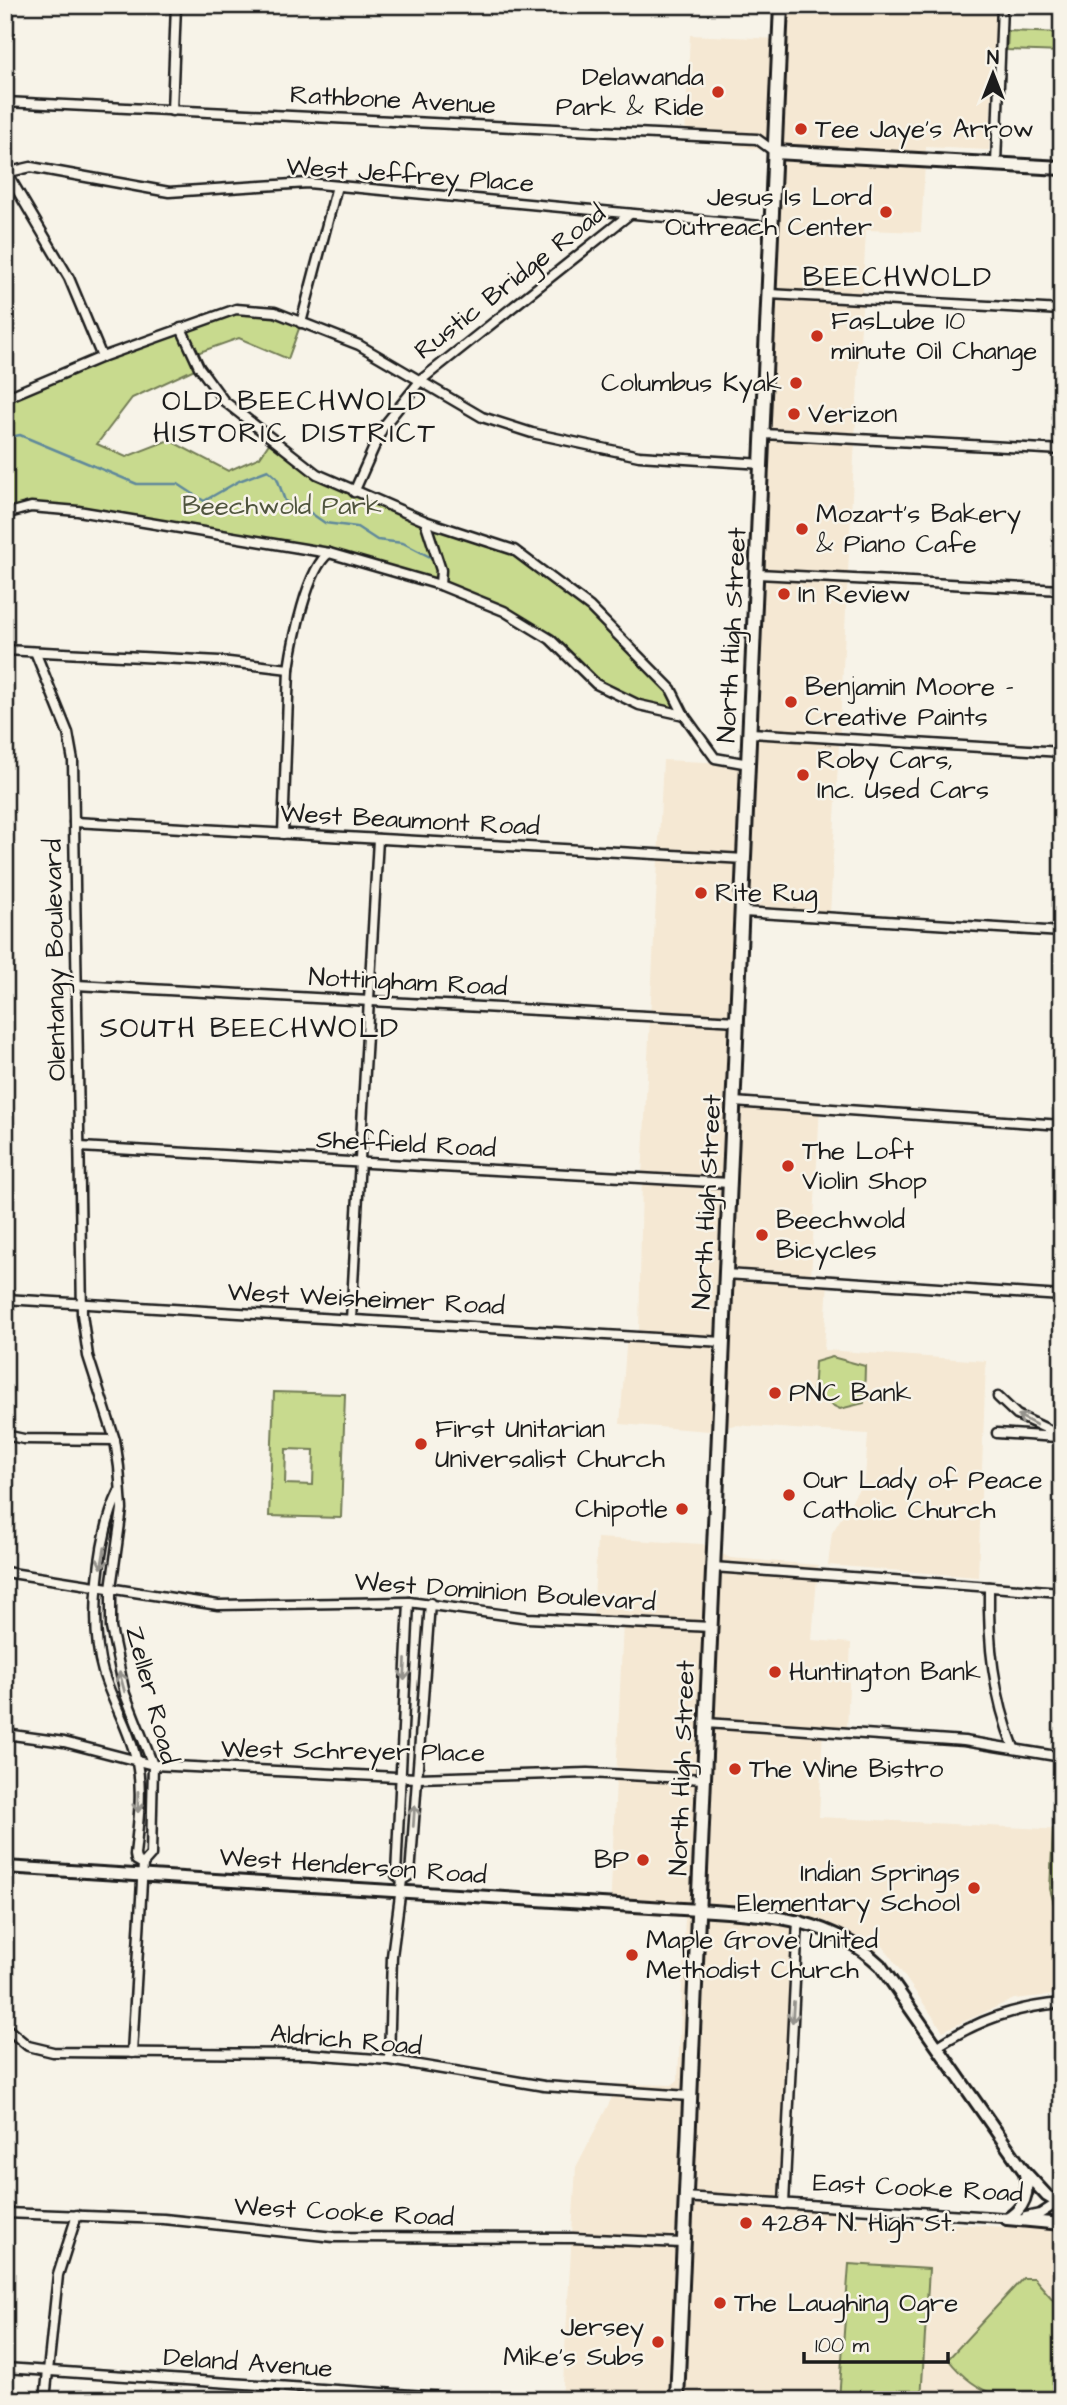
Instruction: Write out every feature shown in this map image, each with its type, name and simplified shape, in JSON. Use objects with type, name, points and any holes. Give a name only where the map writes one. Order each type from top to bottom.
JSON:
[{"type":"main road","name":"North High Street","points":[[677,2400],[781,5]]},
{"type":"main road","points":[[775,152],[1062,168]]},
{"type":"main road","name":"West Henderson Road","points":[[5,1867],[143,1869],[401,1886],[798,1920],[836,1933],[868,1954],[895,1984],[1024,2171],[1060,2204]]},
{"type":"main road","points":[[1007,2218],[1019,2212],[1023,2205],[1027,2188],[1024,2171]]},
{"type":"main road","points":[[1007,2218],[1062,2224]]},
{"type":"street","points":[[172,111],[176,5]]},
{"type":"street","points":[[996,164],[1002,5]]},
{"type":"street","name":"Rathbone Avenue","points":[[5,102],[757,139],[775,152]]},
{"type":"street","name":"West Jeffrey Place","points":[[6,173],[31,167],[169,192],[308,183],[772,227]]},
{"type":"street","points":[[6,173],[69,278],[102,357]]},
{"type":"street","points":[[301,323],[337,186]]},
{"type":"street","name":"Rustic Bridge Road","points":[[354,492],[383,427],[421,380],[630,214]]},
{"type":"street","points":[[769,294],[1062,310]]},
{"type":"street","points":[[5,398],[102,357],[236,309],[275,312],[359,345],[482,417],[599,449],[639,456],[763,464]]},
{"type":"street","points":[[181,328],[199,367],[224,401],[317,474],[425,521],[514,550],[581,600],[671,689],[684,715],[715,758],[749,764]]},
{"type":"street","points":[[764,434],[1062,450]]},
{"type":"street","points":[[9,512],[31,506],[78,512],[329,554],[440,585],[504,611],[550,639],[596,684],[639,705],[684,715]]},
{"type":"street","points":[[425,521],[441,570],[440,585]]},
{"type":"street","points":[[283,834],[289,668],[293,642],[317,565],[329,554]]},
{"type":"street","points":[[758,573],[1062,590]]},
{"type":"street","points":[[5,650],[36,654],[220,661],[289,668]]},
{"type":"street","name":"Olentangy Boulevard","points":[[36,654],[71,744],[82,1303]]},
{"type":"street","points":[[751,733],[1062,752]]},
{"type":"street","name":"West Beaumont Road","points":[[74,822],[745,859]]},
{"type":"street","points":[[351,1320],[378,839]]},
{"type":"street","points":[[743,912],[1062,932]]},
{"type":"street","name":"Nottingham Road","points":[[76,985],[738,1021]]},
{"type":"street","points":[[734,1102],[1062,1125]]},
{"type":"street","name":"Sheffield Road","points":[[80,1147],[730,1183]]},
{"type":"street","points":[[726,1274],[1062,1296]]},
{"type":"street","name":"West Weisheimer Road","points":[[5,1299],[723,1342]]},
{"type":"street","name":"Zeller Road","points":[[82,1303],[88,1356],[115,1440],[122,1509],[111,1588],[114,1649],[125,1694],[153,1765],[151,1855],[143,1869],[132,2053]]},
{"type":"street","points":[[998,1397],[1017,1415],[1062,1437]]},
{"type":"street","points":[[997,1433],[1062,1437]]},
{"type":"street","points":[[5,1435],[24,1438],[115,1440]]},
{"type":"street","name":"Zeller Road","points":[[119,1492],[111,1508],[98,1586],[96,1618],[103,1671],[137,1762],[139,1801],[135,1855],[143,1869]]},
{"type":"street","points":[[713,1567],[1062,1592]]},
{"type":"street","name":"West Dominion Boulevard","points":[[5,1572],[218,1605],[408,1602],[527,1618],[711,1627]]},
{"type":"street","points":[[989,1587],[988,1626],[993,1678],[1003,1719],[1014,1748]]},
{"type":"street","points":[[401,1886],[396,1875],[408,1602]]},
{"type":"street","points":[[389,2060],[391,1956],[401,1886],[410,1875],[430,1603]]},
{"type":"street","points":[[706,1723],[849,1732],[1014,1748],[1062,1757]]},
{"type":"street","name":"West Schreyer Place","points":[[5,1734],[64,1742],[153,1765],[400,1778],[587,1773],[704,1779]]},
{"type":"street","points":[[784,2204],[798,1920]]},
{"type":"street","points":[[938,2046],[965,2029],[1006,2012],[1062,2003]]},
{"type":"street","name":"Aldrich Road","points":[[5,2027],[28,2046],[39,2051],[309,2054],[389,2060],[544,2086],[689,2096]]},
{"type":"street","name":"East Cooke Road","points":[[684,2197],[1007,2218],[1032,2217],[1060,2204]]},
{"type":"street","name":"West Cooke Road","points":[[5,2213],[164,2218],[334,2237],[573,2238],[682,2242]]},
{"type":"street","points":[[46,2400],[58,2275],[77,2215]]},
{"type":"street","name":"Deland Avenue","points":[[5,2368],[488,2400]]},
{"type":"shaded area","points":[[782,5],[996,5],[989,150],[926,147],[921,232],[866,230],[830,915],[743,912],[736,1101],[820,1105],[811,1278],[828,1279],[824,1350],[986,1361],[978,1577],[828,1565],[832,1533],[865,1479],[868,1434],[735,1425],[709,1431],[620,1424],[627,1335],[639,1335],[642,1177],[663,760],[748,764],[774,152],[685,136],[690,35],[780,39]]},
{"type":"shaded area","points":[[597,1538],[703,1544],[730,1558],[818,1565],[812,1640],[851,1643],[847,1729],[823,1728],[819,1817],[1062,1830],[1062,1994],[1014,1999],[943,2031],[883,1946],[874,1953],[822,1923],[799,1916],[784,2203],[840,2207],[840,2216],[1062,2231],[1062,2400],[562,2400],[576,2167],[619,2084],[672,2085],[678,2080],[685,1917],[610,1913],[623,1622],[593,1622]]},
{"type":"green space","points":[[1008,31],[1062,33],[1062,52],[1007,50]]},
{"type":"green space","name":"Beechwold Park","points":[[236,309],[275,312],[301,323],[288,359],[239,338],[194,354],[199,367],[132,398],[97,444],[126,457],[169,440],[228,471],[260,457],[272,439],[317,474],[354,492],[514,550],[590,607],[671,689],[684,715],[639,705],[596,684],[550,639],[504,611],[463,595],[329,553],[31,507],[9,512],[5,501],[5,398]]},
{"type":"green space","points":[[832,1357],[865,1366],[864,1403],[840,1409],[813,1396],[815,1362]]},
{"type":"green space","points":[[274,1392],[345,1394],[341,1518],[269,1516]],"holes":[[[286,1449],[314,1450],[313,1485],[285,1484]]]},
{"type":"green space","points":[[1053,1829],[1062,1830],[1062,1934],[1050,1889]]},
{"type":"green space","points":[[849,2264],[929,2269],[921,2400],[839,2400]]},
{"type":"green space","points":[[1023,2278],[1034,2278],[1062,2310],[1062,2399],[1028,2400],[998,2396],[972,2383],[948,2359]]},
{"type":"waterway","points":[[5,438],[20,435],[137,484],[178,484],[204,501],[239,481],[268,470],[277,478],[285,501],[291,505],[305,509],[325,523],[357,527],[377,540],[403,543],[434,559]]},
{"type":"place","name":"Delawanda Park & Ride","points":[[718,92]]},
{"type":"place","name":"Tee Jaye's Arrow","points":[[801,129]]},
{"type":"place","name":"Jesus Is Lord Outreach Center","points":[[886,212]]},
{"type":"place","name":"FasLube 10 minute Oil Change","points":[[817,336]]},
{"type":"place","name":"Columbus Kyak","points":[[796,383]]},
{"type":"place","name":"Verizon","points":[[794,414]]},
{"type":"place","name":"Mozart's Bakery & Piano Cafe","points":[[802,529]]},
{"type":"place","name":"In Review","points":[[784,594]]},
{"type":"place","name":"Benjamin Moore - Creative Paints","points":[[791,702]]},
{"type":"place","name":"Roby Cars, Inc. Used Cars","points":[[803,775]]},
{"type":"place","name":"Rite Rug","points":[[701,893]]},
{"type":"place","name":"The Loft Violin Shop","points":[[788,1166]]},
{"type":"place","name":"Beechwold Bicycles","points":[[762,1235]]},
{"type":"place","name":"PNC Bank","points":[[775,1393]]},
{"type":"place","name":"First Unitarian Universalist Church","points":[[421,1444]]},
{"type":"place","name":"Our Lady of Peace Catholic Church","points":[[789,1495]]},
{"type":"place","name":"Chipotle","points":[[682,1509]]},
{"type":"place","name":"Huntington Bank","points":[[775,1672]]},
{"type":"place","name":"The Wine Bistro","points":[[735,1769]]},
{"type":"place","name":"BP","points":[[643,1860]]},
{"type":"place","name":"Indian Springs Elementary School","points":[[974,1888]]},
{"type":"place","name":"Maple Grove United Methodist Church","points":[[632,1955]]},
{"type":"place","name":"4284 N. High St.","points":[[746,2223]]},
{"type":"place","name":"The Laughing Ogre","points":[[720,2303]]},
{"type":"place","name":"Jersey Mike's Subs","points":[[658,2342]]},
{"type":"district","name":"BEECHWOLD","points":[[898,277]]},
{"type":"district","name":"OLD BEECHWOLD HISTORIC DISTRICT","points":[[295,417]]},
{"type":"district","name":"SOUTH BEECHWOLD","points":[[250,1028]]}]
